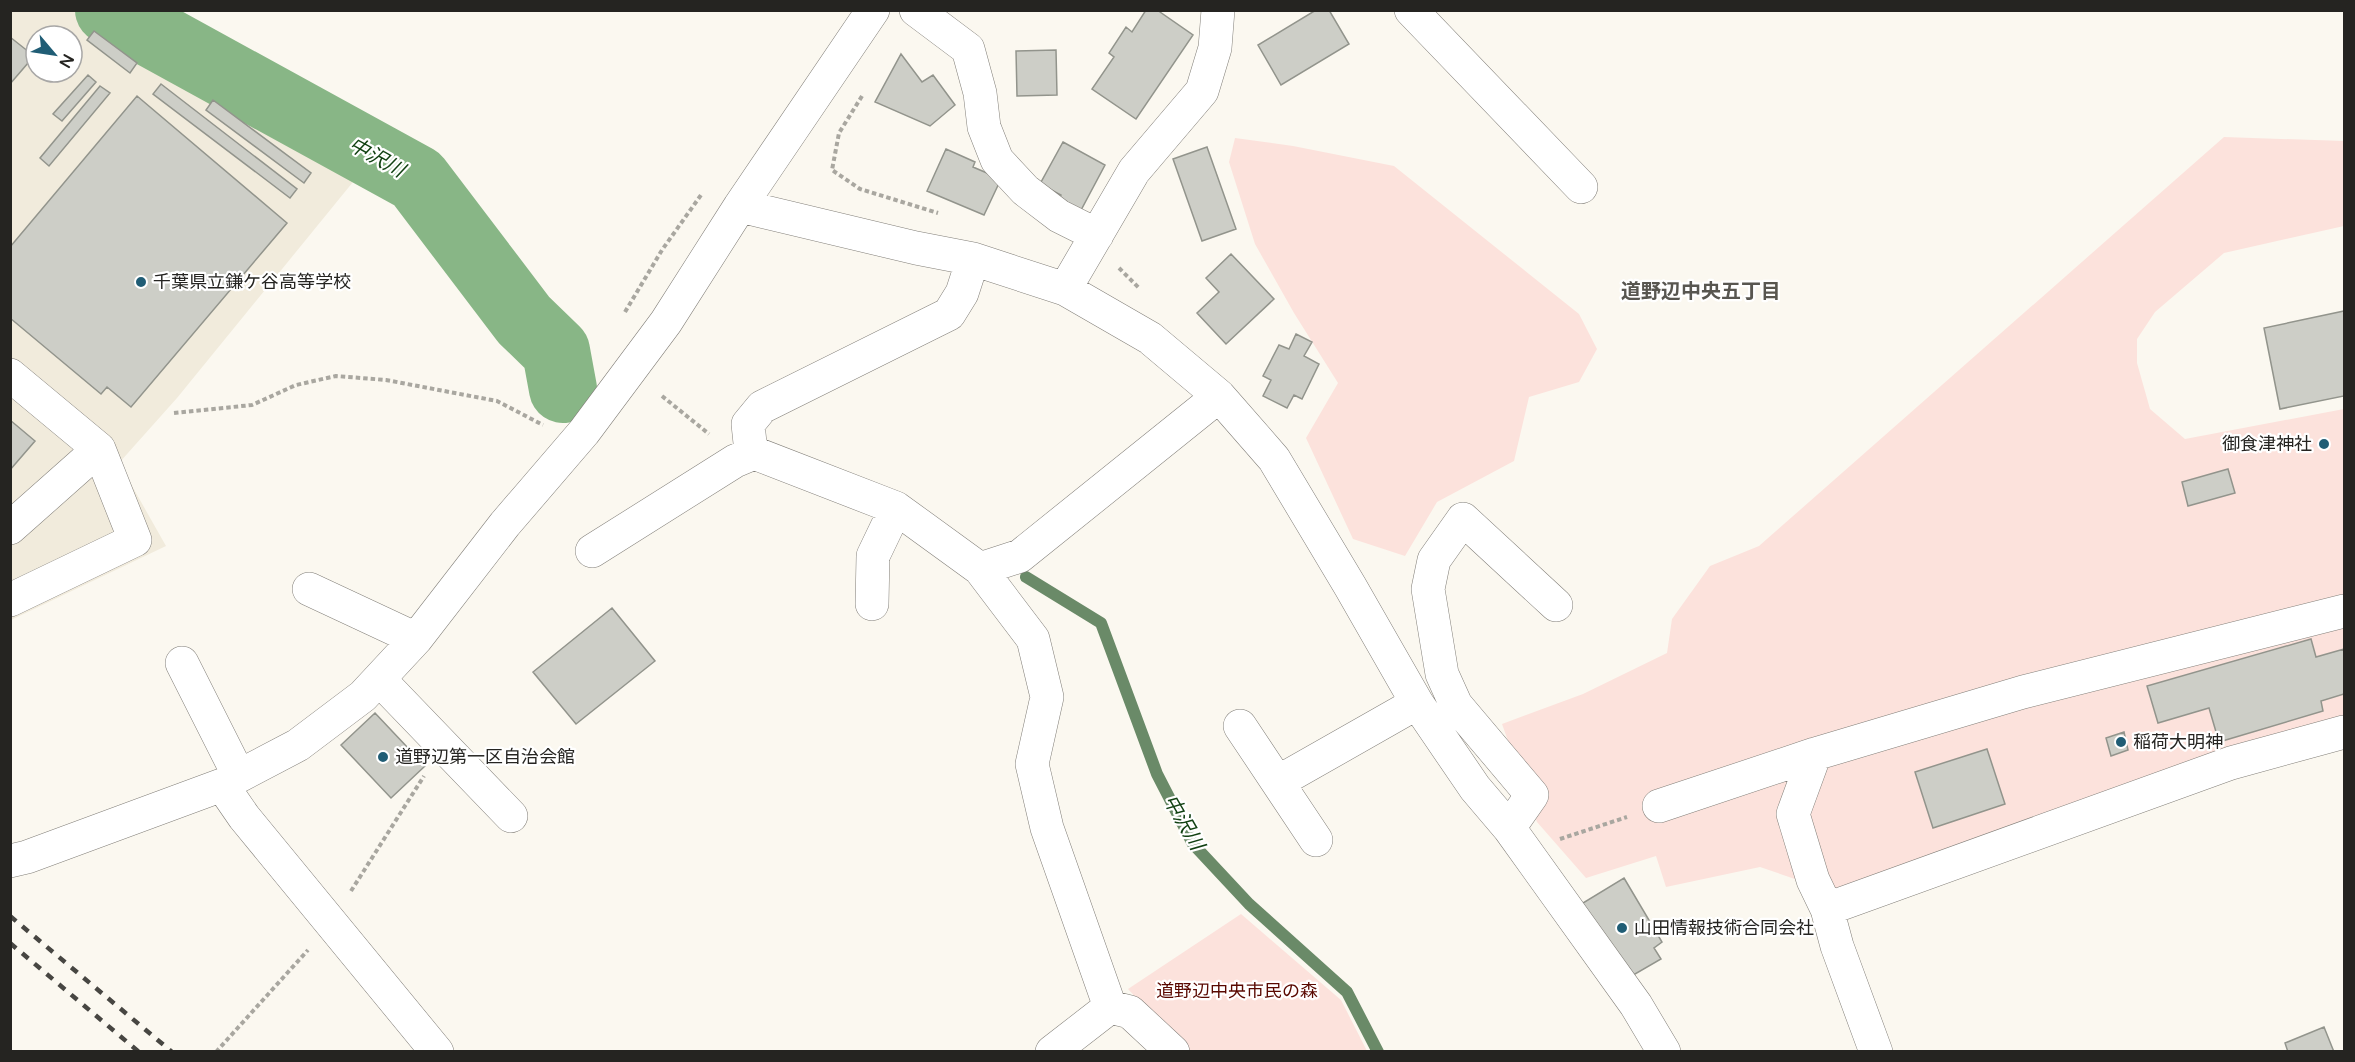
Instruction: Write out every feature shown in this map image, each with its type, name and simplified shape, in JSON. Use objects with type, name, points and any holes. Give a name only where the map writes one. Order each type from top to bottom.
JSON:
[{"type":"street","points":[[10,861],[27,857],[230,781],[298,745],[363,696],[416,639],[505,524],[584,432],[652,340],[873,10]]},
{"type":"street","points":[[916,10],[968,49],[980,93],[984,127],[997,160],[1025,190],[1059,216],[1096,235]]},
{"type":"street","points":[[1065,289],[1134,171],[1202,91],[1215,48],[1218,10]]},
{"type":"street","points":[[1411,10],[1581,187]]},
{"type":"street","points":[[740,206],[916,248],[973,259],[1065,289],[1150,338],[1219,396],[1274,459],[1417,703],[1475,788],[1517,840],[1636,1005],[1664,1052]]},
{"type":"street","points":[[752,448],[748,424],[762,407],[949,314],[962,293],[973,259]]},
{"type":"street","points":[[10,375],[99,449],[135,540],[10,600]]},
{"type":"street","points":[[980,569],[1020,556],[1219,396]]},
{"type":"street","points":[[752,448],[896,508],[980,569],[1033,639],[1047,697],[1032,764],[1047,828],[1110,1007]]},
{"type":"street","points":[[592,551],[752,448]]},
{"type":"street","points":[[10,528],[99,449]]},
{"type":"street","points":[[872,604],[873,556],[896,508]]},
{"type":"street","points":[[1517,840],[1532,795],[1456,705],[1442,674],[1428,589],[1434,560],[1463,519],[1556,605]]},
{"type":"street","points":[[309,589],[416,639]]},
{"type":"street","points":[[1659,806],[1815,754],[2024,692],[2344,611]]},
{"type":"street","points":[[182,663],[244,817],[438,1052]]},
{"type":"street","points":[[379,679],[511,816]]},
{"type":"street","points":[[1278,782],[1417,703]]},
{"type":"street","points":[[1240,726],[1316,840]]},
{"type":"street","points":[[1827,909],[2231,763],[2344,732]]},
{"type":"street","points":[[1815,754],[1793,814],[1813,880],[1827,909],[1837,946],[1876,1052]]},
{"type":"street","points":[[1052,1052],[1110,1007]]},
{"type":"street","points":[[1110,1007],[1130,1012],[1173,1052]]},
{"type":"path","points":[[862,95],[839,133],[832,170],[861,189],[949,216]]},
{"type":"path","points":[[622,316],[662,250],[703,192]]},
{"type":"path","points":[[174,413],[252,405],[296,385],[336,376],[386,380],[497,401],[543,425],[550,417]]},
{"type":"path","points":[[662,396],[735,454],[752,448]]},
{"type":"path","points":[[216,1052],[332,922],[424,775]]},
{"type":"path","points":[[1517,840],[1659,806]]},
{"type":"shaded area","name":"千葉県立鎌ケ谷高等学校","points":[[11,11],[82,11],[184,78],[366,166],[177,398],[119,463],[166,546],[11,620]]},
{"type":"green space","points":[[2224,137],[2344,141],[2344,226],[2224,253],[2155,312],[2137,339],[2137,363],[2150,409],[2185,439],[2344,409],[2344,717],[1833,892],[1760,867],[1666,887],[1656,856],[1586,878],[1537,822],[1502,724],[1583,694],[1667,653],[1672,619],[1710,566],[1759,546]]},
{"type":"green space","points":[[1235,138],[1293,146],[1394,166],[1579,314],[1597,349],[1579,382],[1529,397],[1514,461],[1437,502],[1405,556],[1353,539],[1306,438],[1338,383],[1294,313],[1255,244],[1229,162]]},
{"type":"green space","name":"道野辺中央市民の森","points":[[1241,914],[1341,1000],[1367,1051],[1185,1051],[1128,989]]},
{"type":"building","points":[[1146,10],[1157,10],[1193,35],[1136,119],[1092,89],[1114,57],[1109,53],[1126,27],[1132,32]]},
{"type":"building","points":[[1316,10],[1329,10],[1349,44],[1281,85],[1258,45]]},
{"type":"building","points":[[94,31],[137,63],[130,73],[87,40]]},
{"type":"building","points":[[10,37],[24,48],[24,68],[10,84]]},
{"type":"building","points":[[1056,50],[1057,95],[1017,96],[1016,51]]},
{"type":"building","points":[[901,54],[922,82],[933,75],[955,105],[930,126],[875,102]]},
{"type":"building","points":[[88,75],[96,82],[62,121],[53,114],[80,84],[84,84],[84,79]]},
{"type":"building","points":[[161,84],[297,189],[290,198],[153,94]]},
{"type":"building","points":[[100,86],[110,93],[49,166],[40,158]]},
{"type":"building","points":[[137,96],[287,223],[131,407],[107,387],[101,394],[10,318],[10,247]]},
{"type":"building","points":[[213,100],[311,173],[304,183],[206,110]]},
{"type":"building","points":[[1063,142],[1105,165],[1080,212],[1058,201],[1061,195],[1040,184]]},
{"type":"building","points":[[1207,147],[1236,229],[1202,241],[1173,159]]},
{"type":"building","points":[[946,149],[975,162],[973,167],[1001,179],[984,215],[927,191]]},
{"type":"building","points":[[1231,254],[1274,299],[1226,344],[1197,313],[1219,292],[1206,278]]},
{"type":"building","points":[[2344,311],[2344,396],[2280,409],[2264,328]]},
{"type":"building","points":[[1296,334],[1312,342],[1304,356],[1319,364],[1302,399],[1294,395],[1287,408],[1263,396],[1271,380],[1263,376],[1279,345],[1289,349]]},
{"type":"building","points":[[10,420],[35,441],[10,470]]},
{"type":"building","points":[[2228,469],[2235,493],[2188,506],[2182,482]]},
{"type":"building","points":[[612,608],[655,661],[576,724],[533,672]]},
{"type":"building","points":[[2311,639],[2316,657],[2344,649],[2344,694],[2321,701],[2323,711],[2219,742],[2209,708],[2158,723],[2147,686]]},
{"type":"building","points":[[375,713],[425,766],[391,798],[341,745]]},
{"type":"building","points":[[2124,732],[2128,750],[2111,756],[2106,738]]},
{"type":"building","points":[[1987,749],[2005,804],[1933,828],[1915,772]]},
{"type":"building","points":[[1624,878],[1662,942],[1654,948],[1661,959],[1623,981],[1578,906]]},
{"type":"building","points":[[2324,1027],[2334,1052],[2288,1052],[2285,1043]]},
{"type":"waterway","name":"中沢川","points":[[109,10],[417,179],[524,320],[556,351],[563,389]]},
{"type":"waterway","name":"中沢川","points":[[1026,577],[1101,623],[1157,774],[1193,844],[1249,904],[1347,992],[1378,1052]]},
{"type":"railway","points":[[10,916],[172,1052]]},
{"type":"railway","points":[[10,943],[139,1052]]},
{"type":"place","name":"千葉県立鎌ケ谷高等学校","points":[[141,282]]},
{"type":"place","name":"御食津神社","points":[[2324,444]]},
{"type":"place","name":"稲荷大明神","points":[[2121,742]]},
{"type":"place","name":"道野辺第一区自治会館","points":[[383,757]]},
{"type":"place","name":"山田情報技術合同会社","points":[[1622,928]]},
{"type":"district","name":"道野辺中央五丁目","points":[[1701,291]]}]
